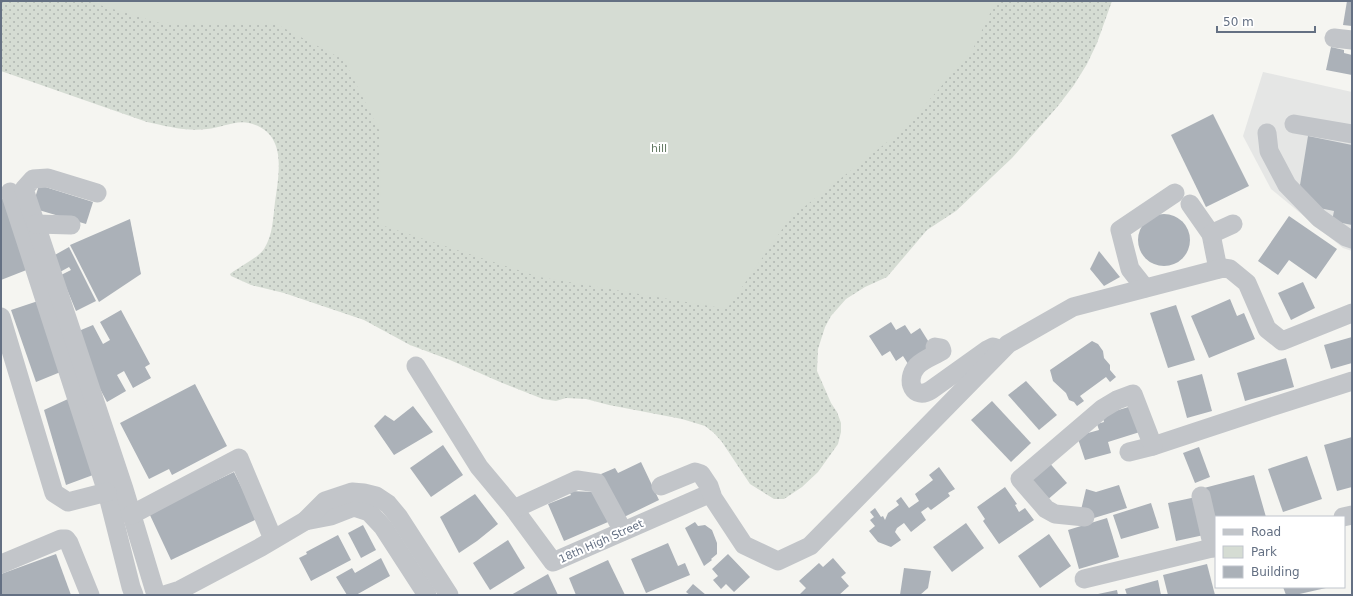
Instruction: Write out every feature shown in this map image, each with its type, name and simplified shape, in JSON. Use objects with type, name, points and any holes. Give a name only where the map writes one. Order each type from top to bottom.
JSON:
[{"type":"street","points":[[1294,124],[1352,134]]},
{"type":"street","points":[[1267,133],[1268,151],[1287,185],[1319,218],[1346,237],[1352,239]]},
{"type":"street","points":[[97,194],[48,178],[33,179],[24,189],[156,595]]},
{"type":"street","points":[[10,192],[107,492],[134,595]]},
{"type":"street","points":[[1145,288],[1130,270],[1120,230],[1182,198],[1211,234],[1218,269]]},
{"type":"street","points":[[36,224],[71,225]]},
{"type":"street","points":[[1211,234],[1233,224]]},
{"type":"street","points":[[661,486],[695,472],[701,474],[709,486],[711,493],[744,545],[778,561],[810,546],[1008,344],[1072,307],[1218,269],[1230,269],[1247,283],[1267,329],[1282,342],[1352,313]]},
{"type":"street","points":[[1,317],[54,493],[68,502],[107,492]]},
{"type":"street","points":[[935,347],[941,348],[942,351],[917,367],[911,376],[910,382],[919,393],[926,394],[993,347],[998,348],[1001,351]]},
{"type":"street","name":"18th High Street","points":[[416,366],[480,467],[514,509],[553,562],[711,493]]},
{"type":"street","points":[[1129,452],[1153,446],[1265,408],[1352,381]]},
{"type":"street","points":[[1085,517],[1055,514],[1046,509],[1020,480],[1102,409],[1117,400],[1133,394],[1153,446]]},
{"type":"street","points":[[131,515],[239,458],[273,539]]},
{"type":"street","points":[[514,509],[577,480],[597,483],[623,531]]},
{"type":"street","points":[[175,593],[305,521],[325,501],[352,492],[376,496],[388,504],[398,516],[449,595]]},
{"type":"street","points":[[1084,579],[1215,548],[1201,496]]},
{"type":"street","points":[[305,521],[331,516],[354,507],[369,512],[383,527],[426,595]]},
{"type":"street","points":[[383,527],[398,516]]},
{"type":"street","points":[[1,564],[61,539],[66,539],[90,595]]},
{"type":"shaded area","points":[[1263,72],[1352,92],[1352,251],[1343,248],[1271,189],[1243,136]]},
{"type":"green space","points":[[1,1],[1112,1],[1097,43],[1087,64],[1074,85],[1058,106],[1012,158],[956,211],[927,230],[887,277],[865,287],[846,299],[831,316],[825,327],[818,349],[817,371],[841,423],[841,432],[838,444],[818,472],[802,487],[784,499],[774,499],[750,484],[722,442],[705,426],[682,419],[586,399],[566,398],[556,401],[543,399],[410,345],[364,320],[284,293],[251,285],[231,276],[230,274],[253,259],[264,249],[271,232],[279,167],[275,144],[270,135],[261,128],[244,122],[192,130],[147,122],[1,71]]},
{"type":"green space","name":"hill","points":[[86,1],[996,1],[972,51],[904,129],[790,218],[727,309],[539,277],[378,224],[381,185],[379,130],[344,60],[276,24],[163,24]]},
{"type":"building","points":[[1347,1],[1352,1],[1352,26],[1343,25]]},
{"type":"building","points":[[1331,47],[1344,50],[1344,53],[1352,55],[1352,75],[1326,70]]},
{"type":"building","points":[[1213,114],[1249,186],[1206,207],[1171,135]]},
{"type":"building","points":[[1308,136],[1352,145],[1352,225],[1332,221],[1334,211],[1309,206],[1300,185]]},
{"type":"building","points":[[39,185],[93,202],[86,224],[32,208]]},
{"type":"building","points":[[9,197],[29,269],[1,280],[1,199]]},
{"type":"building","points":[[1159,214],[1169,214],[1183,221],[1190,235],[1190,245],[1183,259],[1169,266],[1159,266],[1149,262],[1142,255],[1138,245],[1138,235],[1142,225],[1149,218]]},
{"type":"building","points":[[1289,216],[1337,249],[1316,279],[1289,260],[1278,275],[1258,261]]},
{"type":"building","points":[[130,219],[141,274],[99,302],[70,245]]},
{"type":"building","points":[[69,247],[96,301],[76,311],[61,275],[71,270],[69,267],[60,272],[53,256]]},
{"type":"building","points":[[1099,251],[1120,277],[1104,286],[1090,269]]},
{"type":"building","points":[[1303,282],[1315,308],[1291,320],[1278,293]]},
{"type":"building","points":[[1230,299],[1237,316],[1244,313],[1255,339],[1209,358],[1191,316]]},
{"type":"building","points":[[41,300],[63,371],[36,382],[11,310]]},
{"type":"building","points":[[1176,305],[1195,360],[1168,368],[1150,313]]},
{"type":"building","points":[[121,310],[150,364],[145,367],[151,378],[133,388],[124,371],[117,375],[126,391],[107,402],[76,344],[79,342],[81,330],[93,325],[103,344],[110,340],[100,322]]},
{"type":"building","points":[[891,322],[896,330],[905,325],[911,334],[920,328],[935,352],[910,367],[903,356],[896,361],[890,351],[882,356],[869,336]]},
{"type":"building","points":[[1352,337],[1352,363],[1331,369],[1324,345]]},
{"type":"building","points":[[1092,341],[1098,344],[1103,351],[1104,358],[1110,365],[1110,370],[1116,377],[1110,382],[1106,377],[1080,396],[1084,401],[1077,406],[1074,402],[1069,400],[1066,393],[1053,381],[1050,370]]},
{"type":"building","points":[[1286,358],[1294,387],[1245,401],[1237,373]]},
{"type":"building","points":[[1202,374],[1212,411],[1187,418],[1177,381]]},
{"type":"building","points":[[1026,381],[1057,415],[1039,430],[1008,395]]},
{"type":"building","points":[[195,384],[227,446],[172,475],[169,469],[149,479],[120,423]]},
{"type":"building","points":[[68,399],[93,475],[66,485],[44,410]]},
{"type":"building","points":[[992,401],[1031,443],[1011,462],[971,420]]},
{"type":"building","points":[[1135,405],[1143,431],[1108,442],[1111,453],[1085,460],[1077,436],[1099,430],[1097,424],[1104,422],[1102,415]]},
{"type":"building","points":[[413,406],[433,432],[394,455],[374,426],[385,415],[394,421]]},
{"type":"building","points":[[1352,437],[1352,487],[1337,491],[1324,445]]},
{"type":"building","points":[[443,445],[463,475],[431,497],[410,468]]},
{"type":"building","points":[[1199,447],[1210,477],[1195,483],[1183,453]]},
{"type":"building","points":[[1307,456],[1322,499],[1283,512],[1268,469]]},
{"type":"building","points":[[1047,460],[1067,483],[1046,501],[1026,478]]},
{"type":"building","points":[[641,462],[659,500],[622,518],[601,474],[615,468],[618,473]]},
{"type":"building","points":[[939,467],[955,489],[948,493],[950,496],[931,510],[928,507],[921,512],[926,520],[911,532],[904,523],[897,528],[895,532],[901,540],[891,547],[878,542],[869,531],[875,526],[870,520],[874,517],[870,512],[875,508],[885,520],[888,513],[899,505],[896,501],[901,497],[909,508],[919,501],[915,494],[933,480],[929,475]]},
{"type":"building","points":[[234,472],[257,519],[171,560],[149,513]]},
{"type":"building","points":[[1254,475],[1266,516],[1215,516],[1215,526],[1204,488]]},
{"type":"building","points":[[1119,485],[1127,508],[1094,518],[1081,510],[1086,489],[1096,492]]},
{"type":"building","points":[[1005,487],[1017,504],[1015,505],[1019,512],[1025,508],[1034,520],[999,544],[983,521],[985,519],[977,507]]},
{"type":"building","points":[[569,491],[595,492],[608,522],[564,541],[548,504],[571,495]]},
{"type":"building","points":[[475,494],[498,524],[459,553],[440,517]]},
{"type":"building","points":[[1196,497],[1204,535],[1176,541],[1168,503]]},
{"type":"building","points":[[1151,503],[1159,528],[1121,539],[1113,515]]},
{"type":"building","points":[[1107,518],[1119,557],[1079,569],[1068,530]]},
{"type":"building","points":[[695,522],[698,526],[705,525],[712,530],[717,543],[717,554],[704,566],[685,528]]},
{"type":"building","points":[[966,523],[984,548],[952,572],[933,547]]},
{"type":"building","points":[[363,525],[376,550],[361,558],[348,533]]},
{"type":"building","points":[[1049,534],[1071,566],[1040,588],[1018,556]]},
{"type":"building","points":[[338,535],[351,560],[311,581],[299,558],[307,554],[306,552]]},
{"type":"building","points":[[508,540],[525,568],[490,590],[473,563]]},
{"type":"building","points":[[668,543],[678,566],[685,563],[690,575],[646,593],[631,559]]},
{"type":"building","points":[[56,554],[71,595],[1,595],[1,574]]},
{"type":"building","points":[[728,554],[750,577],[734,592],[726,584],[721,589],[713,580],[718,576],[712,569]]},
{"type":"building","points":[[381,558],[390,576],[356,595],[347,595],[336,577],[352,568],[355,573]]},
{"type":"building","points":[[833,558],[846,573],[841,577],[849,586],[839,595],[801,595],[800,594],[806,588],[799,581],[819,563],[823,567]]},
{"type":"building","points":[[608,560],[625,595],[576,595],[569,578]]},
{"type":"building","points":[[1207,564],[1215,595],[1168,595],[1163,575]]},
{"type":"building","points":[[904,568],[931,571],[928,588],[920,595],[900,595]]},
{"type":"building","points":[[548,574],[558,595],[511,595]]},
{"type":"building","points":[[1158,580],[1161,595],[1127,595],[1125,589]]},
{"type":"building","points":[[693,584],[706,595],[690,595],[686,592]]},
{"type":"building","points":[[1283,588],[1326,588],[1295,595],[1286,595]]},
{"type":"building","points":[[1117,590],[1118,595],[1098,595],[1098,594]]}]
